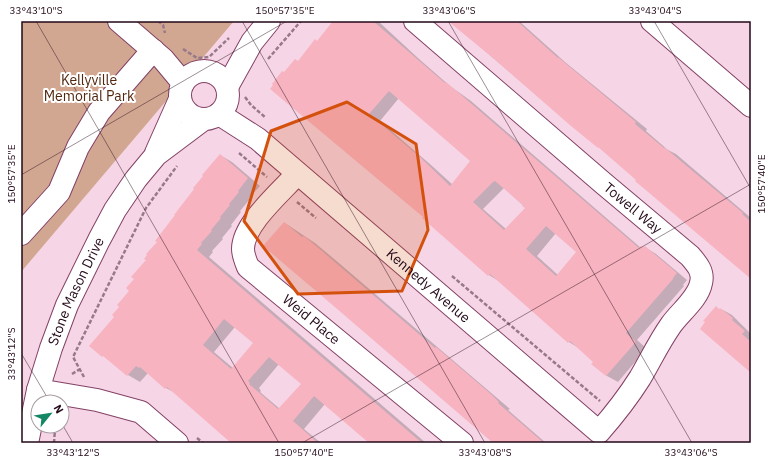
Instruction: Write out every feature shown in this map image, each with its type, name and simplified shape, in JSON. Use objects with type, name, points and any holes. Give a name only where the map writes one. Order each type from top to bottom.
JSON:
[{"type":"street","points":[[119,21],[191,82],[183,107],[188,114],[196,118],[224,103]]},
{"type":"street","name":"Stone Mason Drive","points":[[156,154],[224,103],[252,42],[269,21]]},
{"type":"street","name":"Towell Way","points":[[415,21],[603,184],[690,256],[697,264],[701,273],[702,283],[698,292],[671,325],[639,379],[618,410],[599,432]]},
{"type":"street","points":[[659,23],[751,106]]},
{"type":"street","name":"Stone Mason Drive","points":[[27,443],[38,390],[51,348],[67,305],[99,240],[119,204],[136,179],[156,154],[191,82],[252,42]]},
{"type":"street","points":[[21,234],[59,192],[78,147],[99,112],[158,54]]},
{"type":"street","name":"Kennedy Avenue","points":[[191,82],[218,74],[223,80],[224,103],[258,139],[599,432]]},
{"type":"street","name":"Weid Place","points":[[298,174],[257,217],[246,233],[243,249],[248,267],[462,443]]},
{"type":"street","points":[[38,390],[98,400],[141,412],[177,443]]},
{"type":"path","points":[[265,62],[301,21]]},
{"type":"path","points":[[224,103],[246,100],[269,121]]},
{"type":"path","points":[[452,276],[598,400],[618,410]]},
{"type":"highlighted area","points":[[347,102],[416,144],[428,230],[402,291],[298,294],[244,221],[271,131]]},
{"type":"green space","name":"Kellyville Memorial Park","points":[[21,21],[234,21],[21,272]]},
{"type":"building","points":[[333,21],[373,21],[639,248],[641,246],[645,246],[677,273],[626,333],[635,341],[635,343],[606,376],[591,364],[593,362],[570,341],[568,343],[490,274],[488,276],[422,218],[423,217],[270,89],[282,71],[284,72],[295,59],[298,61],[315,39],[317,41]],"holes":[[[389,91],[470,161],[450,186],[420,157],[369,114]],[[495,181],[525,208],[504,230],[473,202]],[[546,226],[576,252],[556,276],[526,249]]]},
{"type":"building","points":[[448,21],[517,21],[558,58],[636,122],[635,124],[743,213],[742,214],[751,222],[751,279],[635,181],[636,180],[598,147],[571,126]]},
{"type":"building","points":[[220,154],[248,178],[211,230],[212,231],[197,250],[422,443],[369,443],[314,396],[293,421],[318,443],[231,443],[167,387],[165,389],[140,367],[139,368],[136,366],[127,376],[89,346],[114,317],[112,315],[119,307],[117,305],[129,291],[126,288],[134,279],[131,277],[146,260],[144,259],[147,255],[146,254],[157,242],[155,241],[194,189],[193,188],[203,176],[202,175]],"holes":[[[224,319],[253,343],[231,369],[203,345]],[[269,357],[301,384],[278,409],[249,384],[250,383],[248,381]]]},
{"type":"building","points":[[284,222],[302,237],[304,236],[435,348],[436,347],[492,395],[499,402],[498,403],[544,443],[493,443],[263,246]]},
{"type":"building","points":[[716,306],[733,318],[732,320],[745,331],[742,334],[751,342],[751,373],[700,329],[705,322],[703,321]]}]
